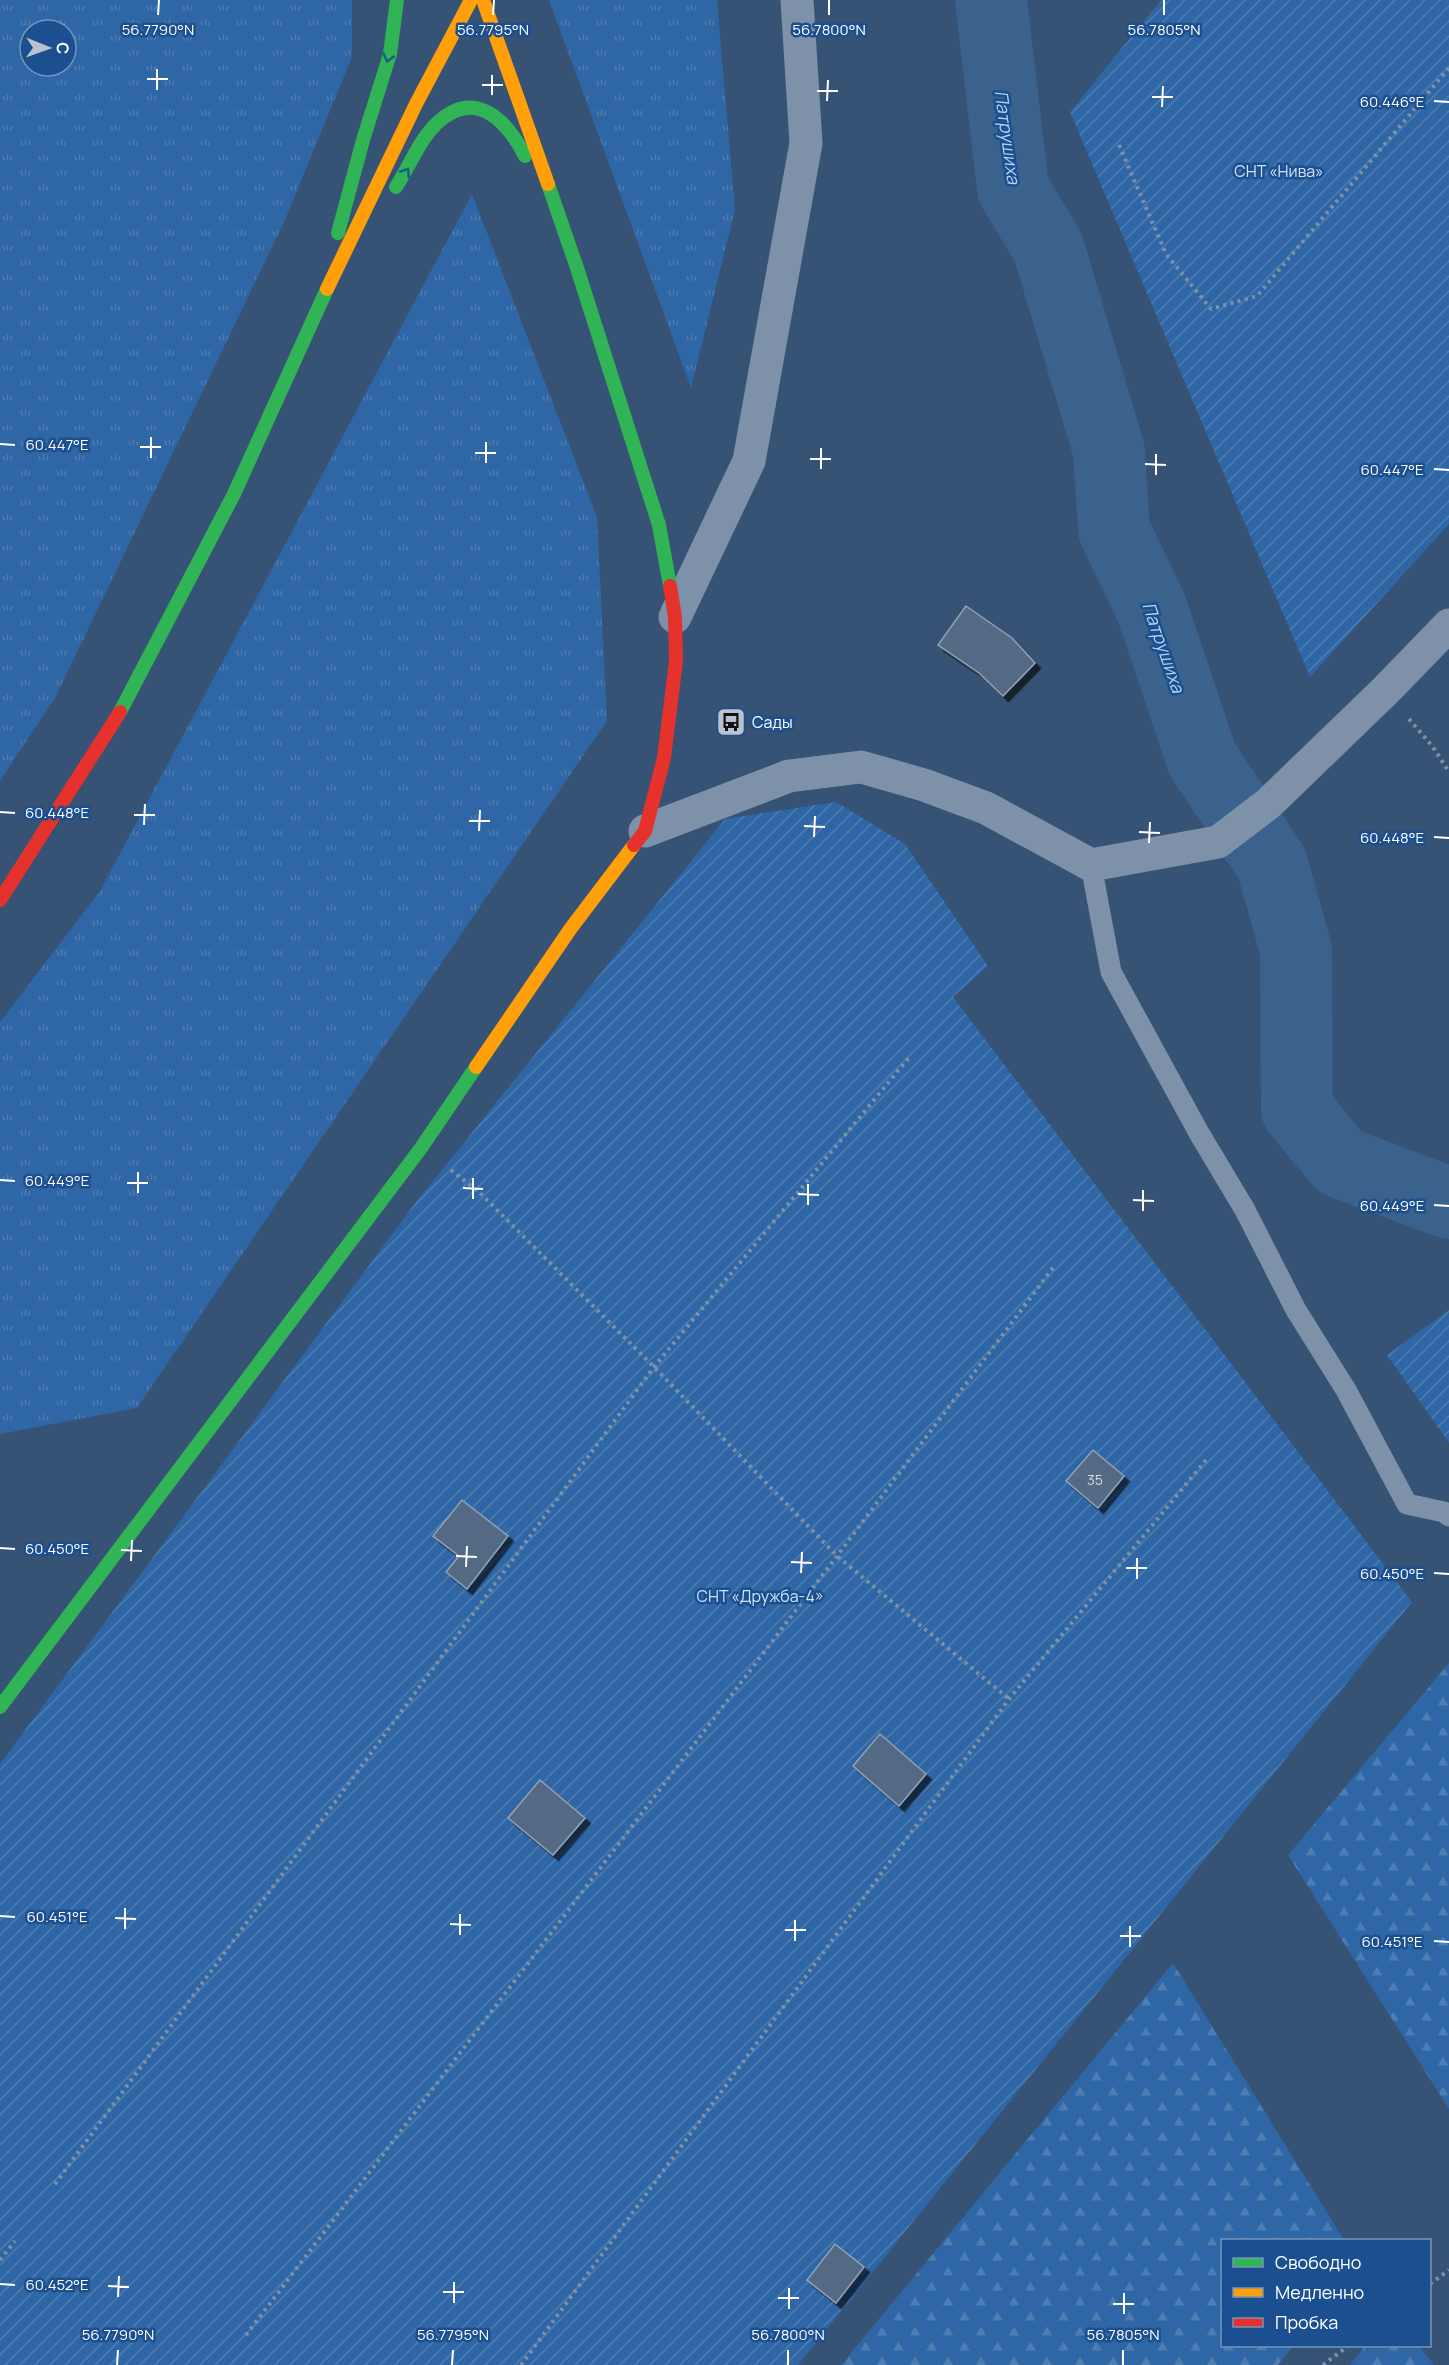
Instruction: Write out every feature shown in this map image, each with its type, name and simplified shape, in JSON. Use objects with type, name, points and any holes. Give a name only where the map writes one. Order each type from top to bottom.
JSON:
[{"type":"main road","points":[[317,310],[363,140],[390,54],[397,0]]},
{"type":"main road","points":[[0,900],[113,726],[234,494],[317,310],[416,104],[471,0]]},
{"type":"main road","points":[[0,1707],[421,1148],[571,928],[645,831],[664,758],[676,661],[675,617],[659,525],[577,268],[483,0]]},
{"type":"main road","points":[[317,310],[436,124],[453,111],[481,108],[492,112],[520,144],[577,268]]},
{"type":"street","points":[[675,617],[749,461],[806,143],[797,0]]},
{"type":"street","points":[[645,831],[789,776],[861,767],[924,785],[986,808],[1091,865],[1218,842],[1269,803],[1386,690],[1449,625]]},
{"type":"lane","points":[[1091,865],[1111,972],[1199,1133],[1245,1210],[1296,1310],[1346,1390],[1407,1504],[1444,1512],[1449,1516]]},
{"type":"path","points":[[1119,144],[1166,254],[1211,309],[1257,296],[1449,68]]},
{"type":"path","points":[[1386,690],[1433,747],[1449,772]]},
{"type":"path","points":[[56,2184],[654,1367],[911,1055]]},
{"type":"path","points":[[421,1148],[479,1192],[654,1367],[837,1556],[1009,1699]]},
{"type":"path","points":[[246,2335],[1055,1265]]},
{"type":"path","points":[[521,2365],[1009,1699],[1206,1460]]},
{"type":"path","points":[[0,2260],[15,2241]]},
{"type":"path","points":[[1431,2283],[1449,2270]]},
{"type":"path","points":[[1323,2365],[1347,2347]]},
{"type":"green space","points":[[0,0],[352,0],[352,57],[285,220],[55,698],[0,781]]},
{"type":"green space","points":[[549,0],[717,0],[735,210],[691,388]]},
{"type":"green space","name":"СНТ «Нива»","points":[[1161,0],[1449,0],[1449,524],[1310,677],[1070,112]]},
{"type":"green space","points":[[472,194],[597,517],[607,721],[137,1408],[0,1434],[0,1022],[100,891]]},
{"type":"green space","name":"СНТ «Дружба-4»","points":[[836,802],[905,844],[988,966],[953,997],[1412,1602],[798,2365],[0,2365],[0,1764],[416,1202],[725,819]]},
{"type":"green space","points":[[1449,1310],[1449,1443],[1387,1355]]},
{"type":"green space","points":[[1449,1663],[1449,2109],[1288,1855]]},
{"type":"green space","points":[[1173,1963],[1343,2239],[1221,2239],[1221,2347],[1292,2347],[1278,2365],[841,2365]]},
{"type":"green space","points":[[1364,2347],[1420,2347],[1434,2365],[1350,2365]]},
{"type":"building","points":[[966,606],[1012,638],[1035,663],[1003,696],[979,673],[938,645]]},
{"type":"building","points":[[1093,1450],[1124,1476],[1098,1508],[1066,1481]]},
{"type":"building","points":[[462,1500],[508,1536],[467,1589],[446,1572],[459,1556],[433,1536]]},
{"type":"building","points":[[880,1734],[926,1774],[899,1806],[853,1766]]},
{"type":"building","points":[[540,1780],[585,1818],[553,1855],[508,1818]]},
{"type":"building","points":[[835,2244],[864,2267],[836,2303],[807,2280]]},
{"type":"waterway","name":"Патрушиха","points":[[991,0],[1013,189],[1048,247],[1109,451],[1114,530],[1151,607],[1202,759],[1272,864],[1296,950],[1297,1110],[1340,1162],[1449,1203]]},
{"type":"traffic: fast","points":[[338,233],[363,140],[390,54],[397,0]]},
{"type":"traffic: fast","points":[[396,187],[430,131],[450,113],[463,108],[476,108],[488,112],[499,120],[525,156]]},
{"type":"traffic: fast","points":[[548,184],[659,525],[670,586]]},
{"type":"traffic: fast","points":[[120,712],[234,494],[327,289]]},
{"type":"traffic: fast","points":[[0,1707],[421,1148],[476,1067]]},
{"type":"traffic: slow","points":[[327,289],[416,104],[471,0]]},
{"type":"traffic: slow","points":[[483,0],[548,184]]},
{"type":"traffic: slow","points":[[476,1067],[571,928],[634,845]]},
{"type":"traffic: jam","points":[[634,845],[645,831],[664,758],[676,661],[675,617],[670,586]]},
{"type":"traffic: jam","points":[[0,900],[120,712]]},
{"type":"place","name":"Сады","points":[[731,722]]}]
